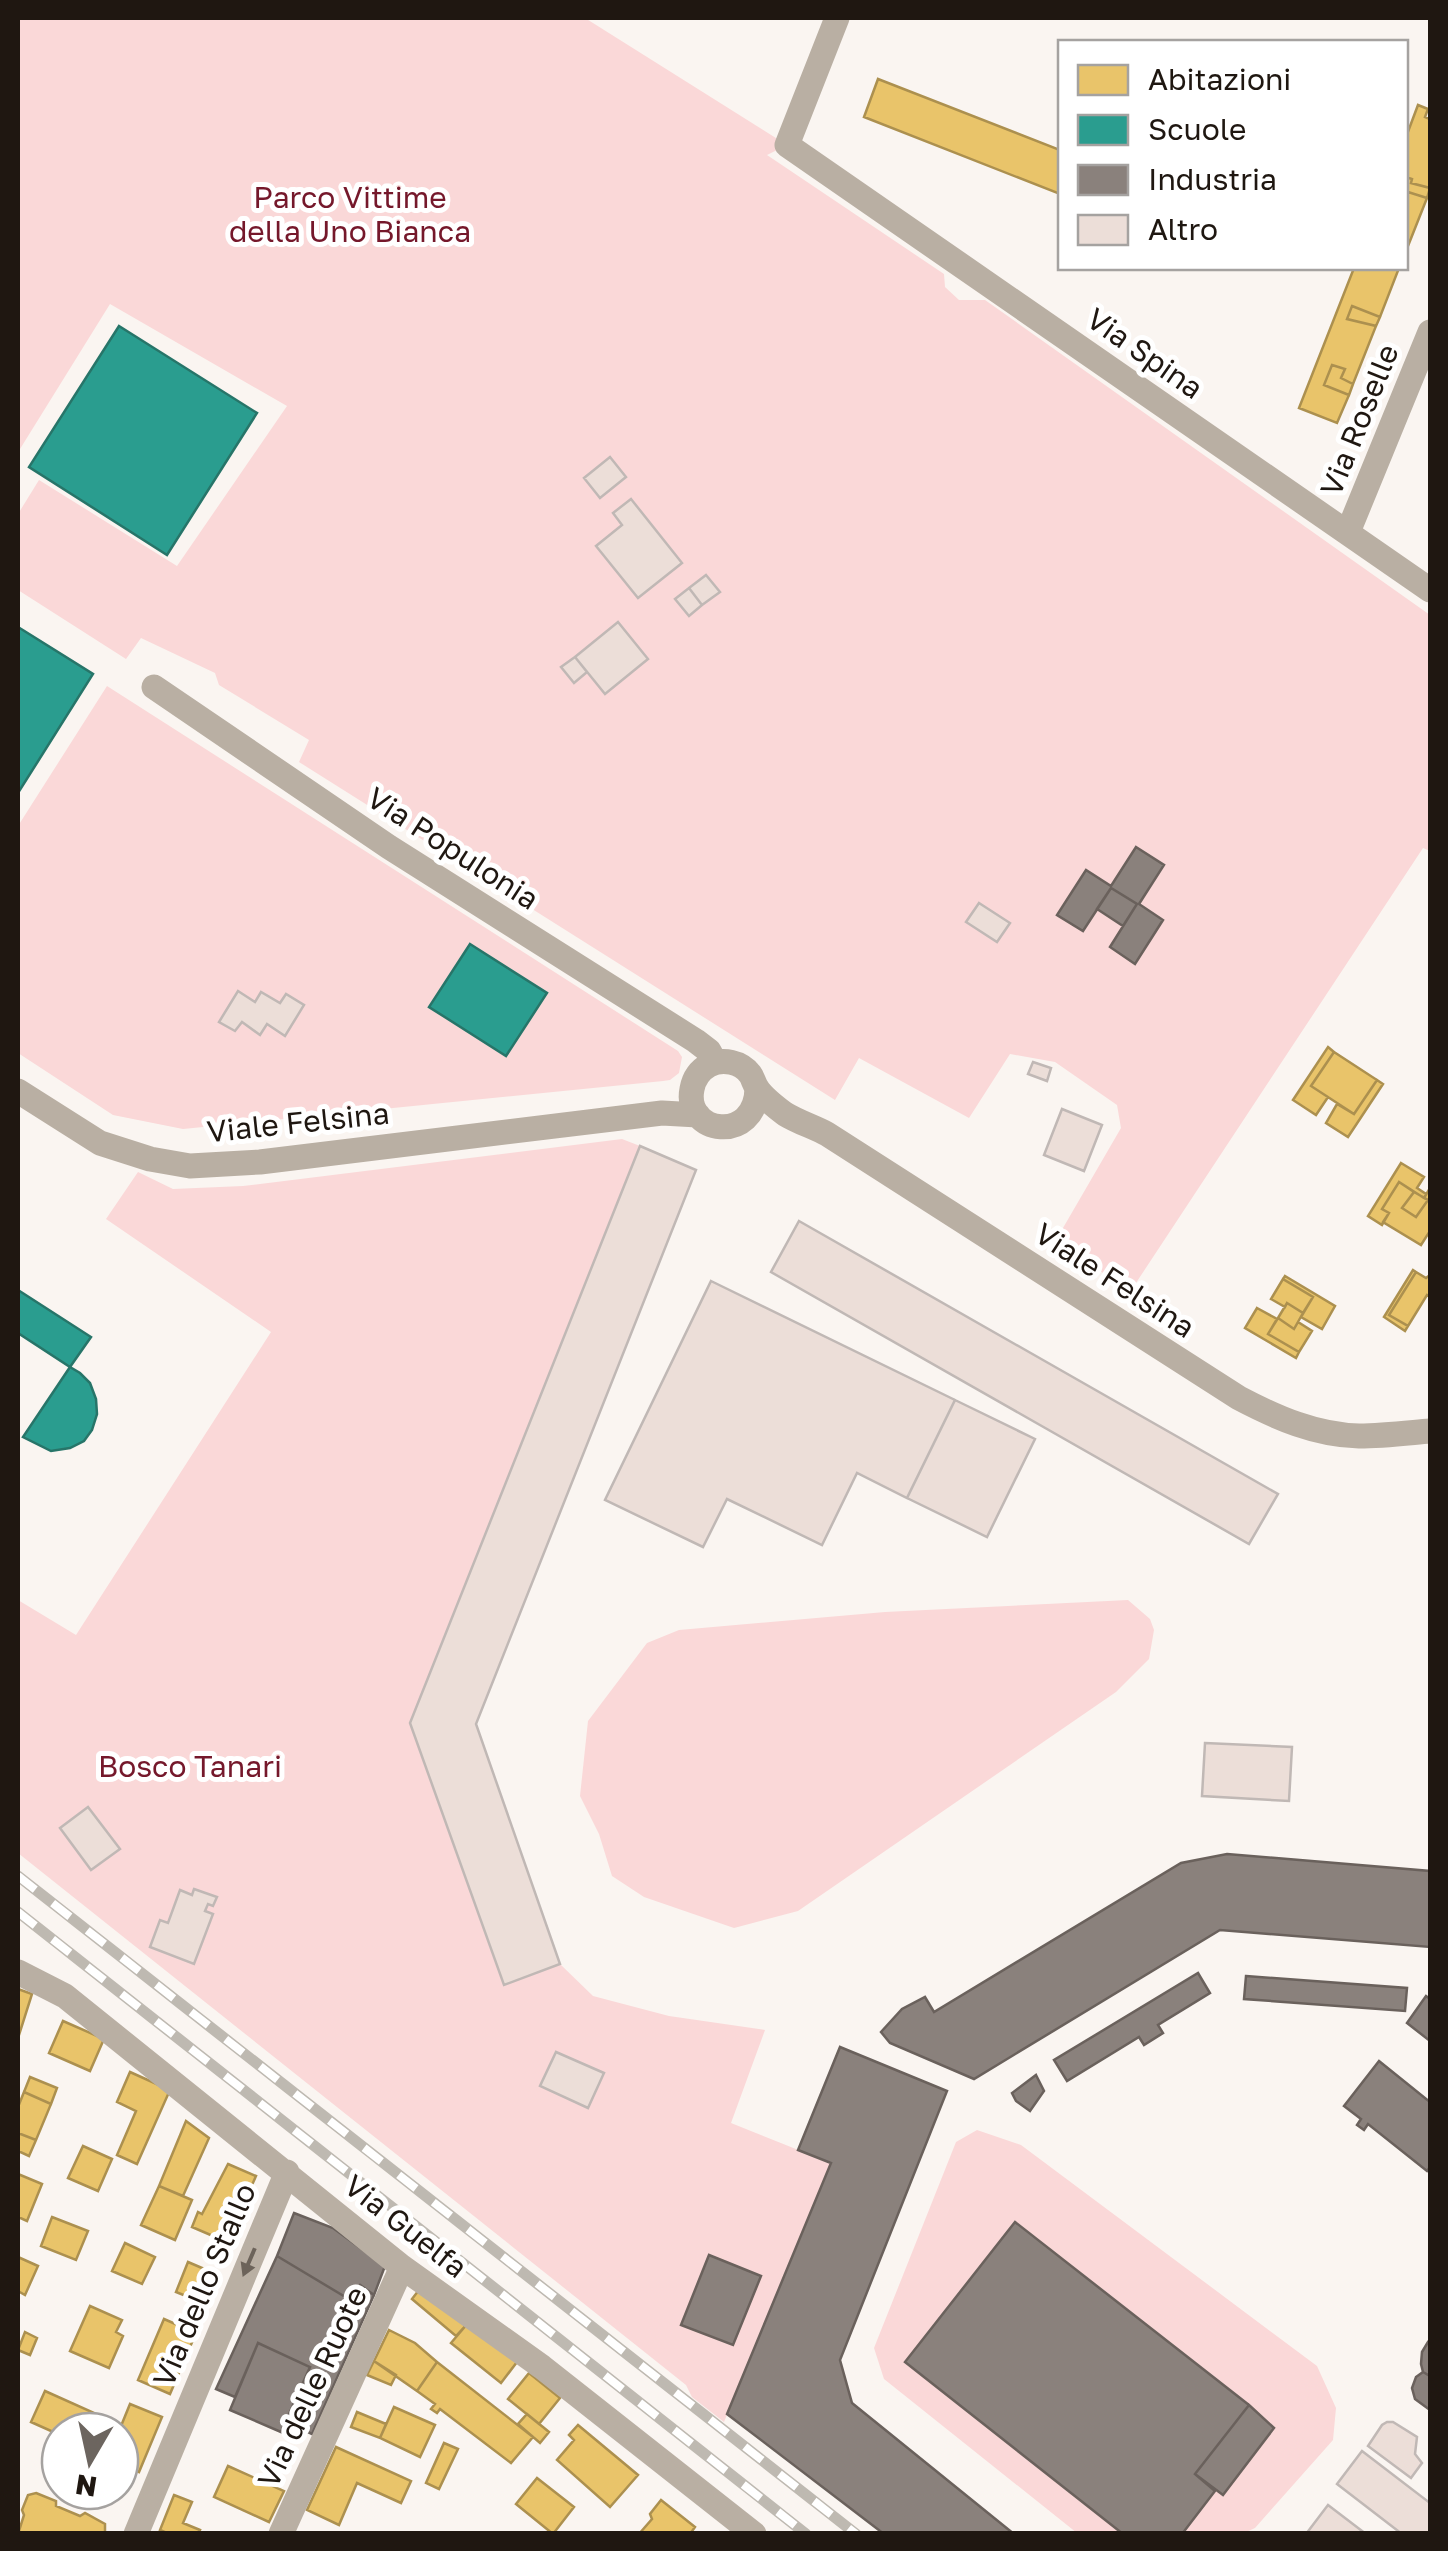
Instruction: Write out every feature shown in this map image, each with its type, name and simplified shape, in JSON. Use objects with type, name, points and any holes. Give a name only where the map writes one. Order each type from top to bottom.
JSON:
[{"type":"street","name":"Via Spina","points":[[837,18],[787,145],[1430,590]]},
{"type":"street","name":"Via Roselle","points":[[1348,532],[1430,332]]},
{"type":"street","name":"Via Populonia","points":[[154,687],[389,847],[696,1041],[715,1062]]},
{"type":"street","points":[[694,1105],[697,1074],[715,1062],[736,1063],[746,1069],[753,1078],[755,1100]]},
{"type":"street","name":"Viale Felsina","points":[[18,1090],[100,1143],[150,1160],[190,1166],[260,1162],[662,1113],[694,1105],[706,1122],[726,1128],[745,1120],[755,1100],[827,1134],[1272,1416],[1336,1434],[1430,1431]]},
{"type":"street","name":"Via Guelfa","points":[[18,1972],[66,1996],[402,2267],[542,2367],[754,2534]]},
{"type":"street","name":"Via dello Stallo","points":[[136,2534],[286,2172]]},
{"type":"street","name":"Via delle Ruote","points":[[281,2534],[402,2267]]},
{"type":"green space","name":"Parco Vittime della Uno Bianca","points":[[18,18],[585,18],[787,145],[767,155],[944,274],[945,287],[959,300],[985,300],[1430,615],[1430,851],[1423,848],[1130,1292],[1056,1240],[1121,1128],[1117,1105],[1055,1062],[1010,1054],[969,1118],[859,1058],[835,1100],[299,762],[309,740],[219,685],[215,673],[141,638],[126,659],[18,590],[18,514],[39,480],[177,566],[287,406],[110,304],[18,447]]},
{"type":"green space","points":[[107,686],[678,1051],[682,1057],[679,1073],[663,1081],[183,1129],[113,1115],[18,1053],[18,826]]},
{"type":"green space","name":"Bosco Tanari","points":[[622,1139],[640,1146],[410,1723],[504,1985],[560,1964],[593,1996],[669,2016],[765,2030],[731,2123],[831,2163],[724,2422],[692,2397],[686,2385],[18,1853],[18,1600],[76,1635],[271,1332],[106,1219],[138,1172],[173,1189],[243,1186]],"holes":[[[555,2052],[603,2073],[588,2108],[541,2086]],[[760,2276],[733,2345],[682,2325]]]},
{"type":"green space","points":[[1128,1600],[1150,1619],[1154,1630],[1149,1659],[1116,1692],[798,1911],[734,1928],[644,1897],[612,1876],[599,1834],[580,1796],[588,1721],[647,1643],[679,1630],[885,1612]]},
{"type":"green space","points":[[977,2130],[1021,2145],[1317,2366],[1336,2408],[1333,2440],[1255,2528],[1244,2533],[1182,2533],[1195,2474],[1249,2405],[1015,2222],[905,2362],[1123,2533],[1077,2533],[884,2379],[874,2348],[956,2142]]},
{"type":"building: Abitazioni","points":[[878,79],[1058,149],[1058,193],[864,117]]},
{"type":"building: Abitazioni","points":[[1418,105],[1428,109],[1425,117],[1430,119],[1430,188],[1411,183],[1408,178],[1408,132]]},
{"type":"building: Abitazioni","points":[[1408,178],[1411,183],[1430,188],[1427,198],[1408,192]]},
{"type":"building: Abitazioni","points":[[1408,192],[1427,198],[1408,246]]},
{"type":"building: Abitazioni","points":[[1353,270],[1398,270],[1380,317],[1352,306],[1347,319],[1376,326],[1353,384],[1341,378],[1345,369],[1332,365],[1324,385],[1349,395],[1337,423],[1299,408]]},
{"type":"building: Abitazioni","points":[[1352,306],[1380,317],[1376,326],[1347,319]]},
{"type":"building: Abitazioni","points":[[1332,365],[1345,369],[1341,378],[1353,384],[1349,395],[1324,385]]},
{"type":"building: Abitazioni","points":[[1328,1047],[1334,1052],[1311,1086],[1328,1097],[1316,1115],[1293,1100]]},
{"type":"building: Abitazioni","points":[[1334,1052],[1377,1080],[1354,1114],[1311,1086]]},
{"type":"building: Abitazioni","points":[[1377,1080],[1383,1084],[1348,1137],[1326,1123],[1337,1104],[1354,1114]]},
{"type":"building: Abitazioni","points":[[1401,1163],[1424,1177],[1417,1188],[1426,1194],[1424,1198],[1399,1182],[1382,1209],[1389,1213],[1382,1225],[1368,1216]]},
{"type":"building: Abitazioni","points":[[1399,1182],[1414,1192],[1402,1208],[1416,1217],[1428,1200],[1424,1198],[1430,1188],[1430,1231],[1421,1245],[1383,1222],[1389,1213],[1382,1209]]},
{"type":"building: Abitazioni","points":[[1414,1192],[1428,1200],[1416,1217],[1402,1208]]},
{"type":"building: Abitazioni","points":[[1413,1270],[1416,1272],[1389,1315],[1408,1326],[1405,1331],[1384,1317]]},
{"type":"building: Abitazioni","points":[[1416,1272],[1426,1278],[1430,1275],[1430,1297],[1427,1295],[1408,1326],[1389,1315]]},
{"type":"building: Abitazioni","points":[[1285,1276],[1335,1306],[1322,1329],[1301,1317],[1313,1297],[1283,1279]]},
{"type":"building: Abitazioni","points":[[1283,1279],[1313,1297],[1303,1313],[1271,1299]]},
{"type":"building: Abitazioni","points":[[1287,1303],[1303,1313],[1294,1329],[1278,1318]]},
{"type":"building: Abitazioni","points":[[1257,1308],[1277,1319],[1268,1334],[1299,1352],[1296,1358],[1245,1328]]},
{"type":"building: Abitazioni","points":[[1278,1318],[1294,1329],[1298,1322],[1312,1331],[1299,1352],[1268,1334]]},
{"type":"building: Abitazioni","points":[[18,1989],[32,1994],[19,2035],[18,2034]]},
{"type":"building: Abitazioni","points":[[63,2021],[104,2039],[90,2071],[49,2053]]},
{"type":"building: Abitazioni","points":[[130,2072],[170,2090],[137,2164],[117,2155],[136,2111],[117,2102]]},
{"type":"building: Abitazioni","points":[[30,2077],[57,2088],[51,2104],[24,2092]]},
{"type":"building: Abitazioni","points":[[24,2092],[51,2104],[36,2140],[18,2133],[18,2107]]},
{"type":"building: Abitazioni","points":[[186,2121],[209,2138],[183,2196],[159,2186]]},
{"type":"building: Abitazioni","points":[[18,2133],[36,2140],[29,2156],[18,2151]]},
{"type":"building: Abitazioni","points":[[83,2146],[112,2159],[98,2191],[68,2178]]},
{"type":"building: Abitazioni","points":[[228,2164],[256,2176],[227,2242],[192,2227]]},
{"type":"building: Abitazioni","points":[[18,2174],[42,2184],[27,2221],[18,2217]]},
{"type":"building: Abitazioni","points":[[159,2186],[192,2200],[175,2240],[141,2225]]},
{"type":"building: Abitazioni","points":[[52,2217],[88,2231],[76,2260],[41,2246]]},
{"type":"building: Abitazioni","points":[[125,2243],[155,2257],[142,2284],[112,2271]]},
{"type":"building: Abitazioni","points":[[18,2257],[38,2266],[25,2295],[18,2291]]},
{"type":"building: Abitazioni","points":[[188,2262],[216,2274],[203,2303],[176,2292]]},
{"type":"building: Abitazioni","points":[[422,2286],[468,2323],[456,2336],[412,2299]]},
{"type":"building: Abitazioni","points":[[90,2306],[122,2320],[116,2332],[123,2336],[109,2368],[70,2351]]},
{"type":"building: Abitazioni","points":[[164,2319],[196,2333],[170,2394],[138,2380]]},
{"type":"building: Abitazioni","points":[[468,2323],[517,2362],[501,2383],[451,2343]]},
{"type":"building: Abitazioni","points":[[389,2330],[415,2343],[437,2362],[417,2391],[374,2361]]},
{"type":"building: Abitazioni","points":[[25,2332],[37,2338],[30,2355],[18,2350]]},
{"type":"building: Abitazioni","points":[[374,2361],[396,2375],[391,2385],[367,2375]]},
{"type":"building: Abitazioni","points":[[437,2362],[533,2437],[511,2463],[440,2409],[437,2413],[431,2409],[435,2404],[417,2391]]},
{"type":"building: Abitazioni","points":[[529,2373],[560,2398],[539,2424],[508,2399]]},
{"type":"building: Abitazioni","points":[[45,2391],[90,2411],[40,2411],[40,2426],[31,2422]]},
{"type":"building: Abitazioni","points":[[130,2404],[162,2417],[140,2470],[140,2411],[127,2411]]},
{"type":"building: Abitazioni","points":[[394,2407],[435,2425],[420,2457],[380,2438]]},
{"type":"building: Abitazioni","points":[[357,2412],[386,2424],[380,2438],[351,2427]]},
{"type":"building: Abitazioni","points":[[527,2414],[549,2432],[540,2443],[518,2424]]},
{"type":"building: Abitazioni","points":[[578,2425],[638,2475],[610,2507],[557,2460],[574,2440],[569,2435]]},
{"type":"building: Abitazioni","points":[[444,2443],[458,2449],[439,2489],[426,2483]]},
{"type":"building: Abitazioni","points":[[336,2447],[411,2481],[401,2503],[357,2483],[339,2525],[307,2510]]},
{"type":"building: Abitazioni","points":[[228,2466],[284,2491],[269,2522],[214,2497]]},
{"type":"building: Abitazioni","points":[[537,2478],[574,2507],[553,2534],[516,2504]]},
{"type":"building: Abitazioni","points":[[28,2495],[40,2495],[40,2511],[68,2511],[80,2516],[85,2513],[105,2524],[105,2534],[18,2534]]},
{"type":"building: Abitazioni","points":[[174,2495],[192,2502],[183,2523],[200,2530],[198,2534],[169,2534],[160,2530]]},
{"type":"building: Abitazioni","points":[[661,2500],[695,2527],[690,2534],[639,2534]]},
{"type":"building: Scuole","points":[[119,326],[257,413],[167,555],[29,467]]},
{"type":"building: Scuole","points":[[18,627],[93,674],[18,793]]},
{"type":"building: Scuole","points":[[470,944],[547,993],[506,1056],[429,1007]]},
{"type":"building: Scuole","points":[[18,1290],[91,1337],[70,1367],[18,1333]]},
{"type":"building: Scuole","points":[[70,1367],[90,1383],[97,1414],[84,1441],[51,1451],[23,1437]]},
{"type":"building: Industria","points":[[1136,847],[1164,865],[1139,904],[1163,920],[1135,964],[1110,947],[1137,904],[1111,888],[1083,931],[1057,915],[1086,870],[1111,886]]},
{"type":"building: Industria","points":[[1111,888],[1137,904],[1123,926],[1097,909]]},
{"type":"building: Industria","points":[[1227,1854],[1430,1871],[1430,1947],[1220,1930],[974,2079],[890,2043],[881,2032],[902,2009],[925,1997],[934,2012],[1181,1863]]},
{"type":"building: Industria","points":[[1198,1973],[1210,1993],[1158,2025],[1163,2033],[1144,2045],[1139,2037],[1067,2081],[1054,2060]]},
{"type":"building: Industria","points":[[1246,1976],[1407,1988],[1405,2011],[1244,1999]]},
{"type":"building: Industria","points":[[1426,1996],[1430,1999],[1430,2041],[1407,2023]]},
{"type":"building: Industria","points":[[840,2047],[947,2091],[840,2360],[852,2403],[1014,2534],[884,2534],[727,2414],[831,2163],[798,2150]]},
{"type":"building: Industria","points":[[1379,2061],[1430,2102],[1427,2171],[1368,2124],[1364,2130],[1357,2125],[1361,2119],[1344,2106]]},
{"type":"building: Industria","points":[[1036,2075],[1044,2091],[1030,2111],[1012,2093]]},
{"type":"building: Industria","points":[[294,2213],[333,2228],[385,2266],[374,2295],[360,2285],[347,2298],[277,2256]]},
{"type":"building: Industria","points":[[1015,2222],[1249,2405],[1195,2474],[1215,2491],[1182,2534],[1123,2534],[905,2362]]},
{"type":"building: Industria","points":[[709,2255],[761,2276],[733,2345],[681,2325]]},
{"type":"building: Industria","points":[[277,2256],[347,2298],[360,2285],[374,2295],[312,2434],[286,2422],[310,2367],[258,2343],[235,2397],[216,2389]]},
{"type":"building: Industria","points":[[1428,2342],[1430,2376],[1423,2372],[1421,2364]]},
{"type":"building: Industria","points":[[258,2343],[310,2367],[281,2432],[230,2410]]},
{"type":"building: Industria","points":[[1423,2372],[1430,2376],[1430,2410],[1415,2399],[1412,2388]]},
{"type":"building: Industria","points":[[1249,2405],[1274,2428],[1223,2495],[1195,2474]]},
{"type":"building: Altro","points":[[610,457],[626,477],[600,498],[584,478]]},
{"type":"building: Altro","points":[[631,499],[682,563],[638,598],[596,546],[622,525],[613,513]]},
{"type":"building: Altro","points":[[706,575],[720,592],[702,605],[689,588]]},
{"type":"building: Altro","points":[[689,588],[702,605],[689,616],[675,599]]},
{"type":"building: Altro","points":[[618,622],[648,659],[605,694],[575,657]]},
{"type":"building: Altro","points":[[575,657],[587,672],[574,683],[561,667]]},
{"type":"building: Altro","points":[[979,903],[1010,923],[997,942],[966,922]]},
{"type":"building: Altro","points":[[238,991],[255,1002],[261,992],[280,1003],[286,994],[304,1005],[285,1036],[267,1024],[260,1035],[242,1022],[235,1031],[219,1022]]},
{"type":"building: Altro","points":[[1033,1062],[1051,1068],[1047,1081],[1028,1074]]},
{"type":"building: Altro","points":[[1062,1109],[1102,1125],[1084,1171],[1044,1155]]},
{"type":"building: Altro","points":[[640,1146],[696,1170],[476,1724],[560,1964],[504,1985],[410,1723]]},
{"type":"building: Altro","points":[[799,1221],[1278,1494],[1249,1544],[771,1272]]},
{"type":"building: Altro","points":[[711,1281],[955,1400],[907,1498],[857,1473],[822,1545],[727,1499],[703,1547],[605,1500]]},
{"type":"building: Altro","points":[[955,1400],[1035,1439],[987,1537],[907,1498]]},
{"type":"building: Altro","points":[[1205,1743],[1292,1747],[1289,1801],[1202,1796]]},
{"type":"building: Altro","points":[[88,1807],[120,1849],[91,1870],[60,1828]]},
{"type":"building: Altro","points":[[194,1889],[217,1897],[205,1911],[213,1914],[194,1964],[150,1947],[160,1920],[168,1923],[180,1890],[192,1895]]},
{"type":"building: Altro","points":[[556,2052],[604,2073],[588,2108],[540,2086]]},
{"type":"building: Altro","points":[[1387,2422],[1417,2437],[1415,2454],[1422,2463],[1411,2478],[1368,2446]]},
{"type":"building: Altro","points":[[1362,2451],[1430,2503],[1430,2534],[1402,2534],[1337,2484]]},
{"type":"building: Altro","points":[[1328,2505],[1366,2534],[1306,2534]]},
{"type":"railway","points":[[18,1876],[856,2534]]},
{"type":"railway","points":[[18,1912],[806,2534]]}]
